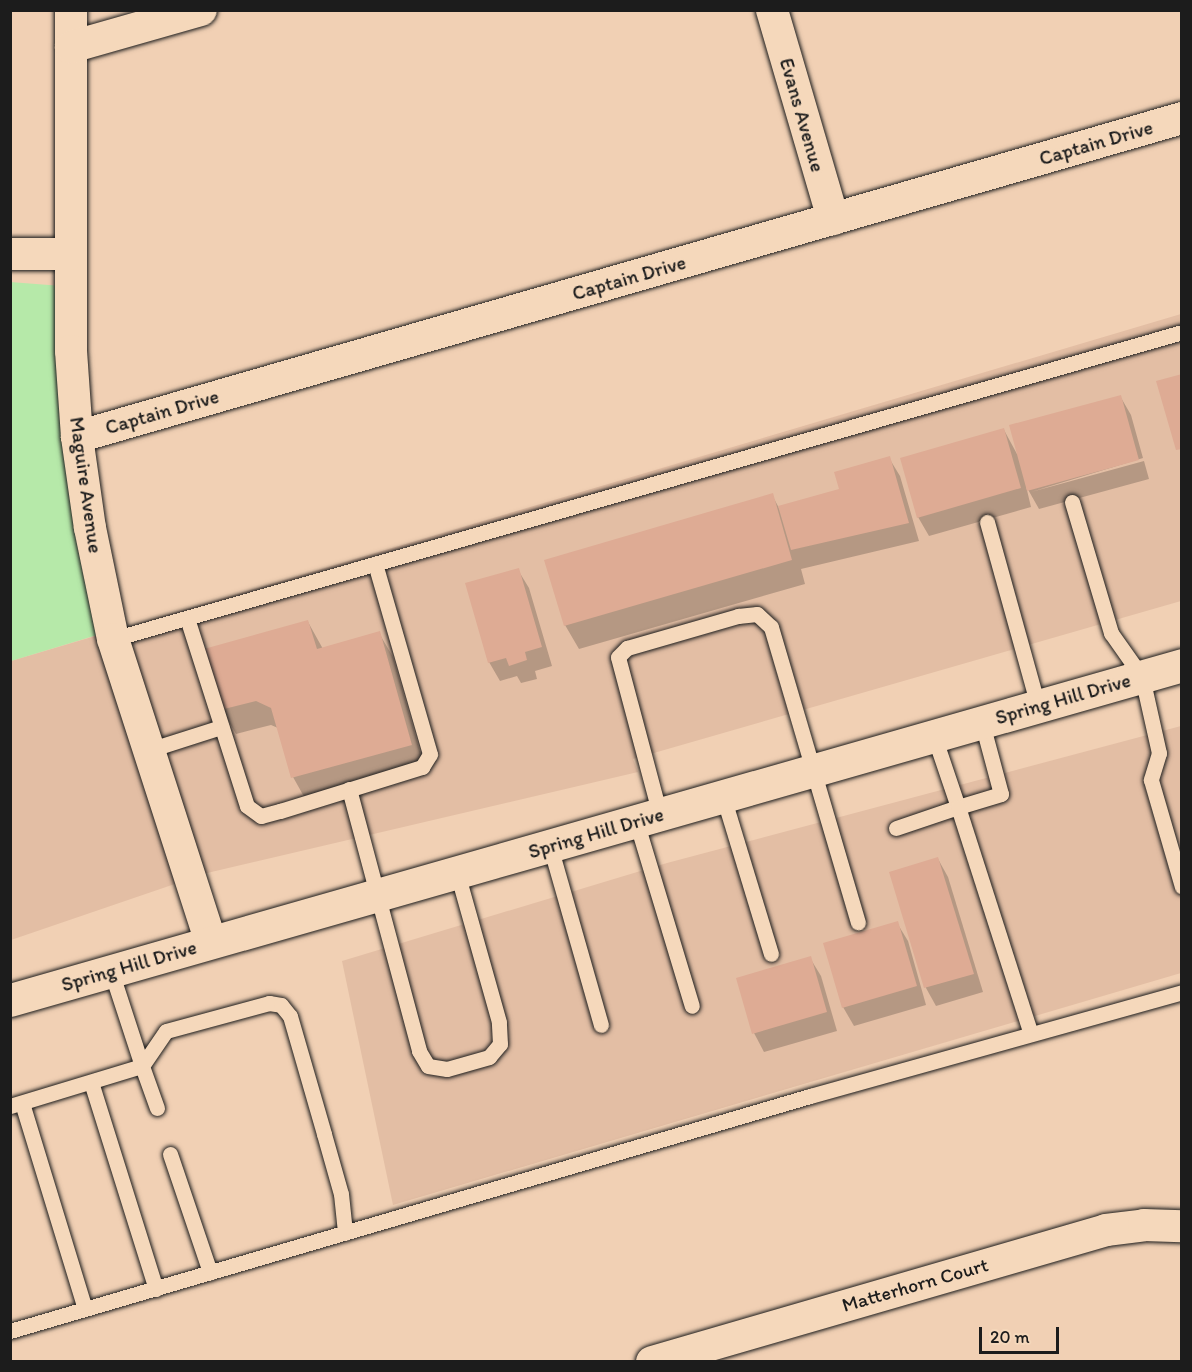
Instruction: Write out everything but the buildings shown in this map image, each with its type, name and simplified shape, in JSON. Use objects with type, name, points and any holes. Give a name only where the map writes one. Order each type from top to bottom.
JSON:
[{"type":"main road","name":"Spring Hill Drive","points":[[10,1000],[1182,665]]},
{"type":"street","name":"Maguire Avenue","points":[[71,10],[70,254],[77,437],[90,528],[113,639],[211,943]]},
{"type":"street","points":[[71,47],[201,10]]},
{"type":"street","name":"Evans Avenue","points":[[772,10],[832,219]]},
{"type":"street","name":"Captain Drive","points":[[77,437],[1182,118]]},
{"type":"street","points":[[10,254],[70,254]]},
{"type":"street","name":"Matterhorn Court","points":[[652,1362],[1106,1230],[1144,1225],[1182,1226]]},
{"type":"lane","points":[[113,639],[1182,332]]},
{"type":"lane","points":[[1072,502],[1111,633],[1142,677],[1159,753],[1150,780],[1182,886]]},
{"type":"lane","points":[[987,522],[1038,706]]},
{"type":"lane","points":[[187,618],[248,806],[261,816],[422,767],[430,754],[375,564]]},
{"type":"lane","points":[[692,1006],[648,818],[618,657],[627,648],[716,622],[757,614],[771,627],[811,771],[858,922]]},
{"type":"lane","points":[[896,828],[1001,794],[982,723]]},
{"type":"lane","points":[[149,750],[221,727]]},
{"type":"lane","points":[[934,736],[1031,1034]]},
{"type":"lane","points":[[350,789],[419,1051],[428,1066],[447,1069],[489,1057],[500,1044],[499,1022],[457,873]]},
{"type":"lane","points":[[723,796],[771,954]]},
{"type":"lane","points":[[550,846],[602,1025]]},
{"type":"lane","points":[[111,972],[157,1108]]},
{"type":"lane","points":[[10,1331],[1182,992]]},
{"type":"lane","points":[[85,1309],[16,1104],[142,1066],[166,1031],[269,1003],[281,1005],[290,1016],[324,1134],[340,1194],[345,1233]]},
{"type":"lane","points":[[91,1082],[156,1289]]},
{"type":"lane","points":[[170,1154],[210,1272]]},
{"type":"shaded area","points":[[1181,314],[1181,601],[633,759],[638,772],[207,873],[11,940],[11,661]]},
{"type":"shaded area","points":[[1181,726],[1181,973],[393,1205],[342,961],[667,863]]},
{"type":"green space","points":[[10,282],[75,287],[64,434],[117,629],[11,661]]}]
